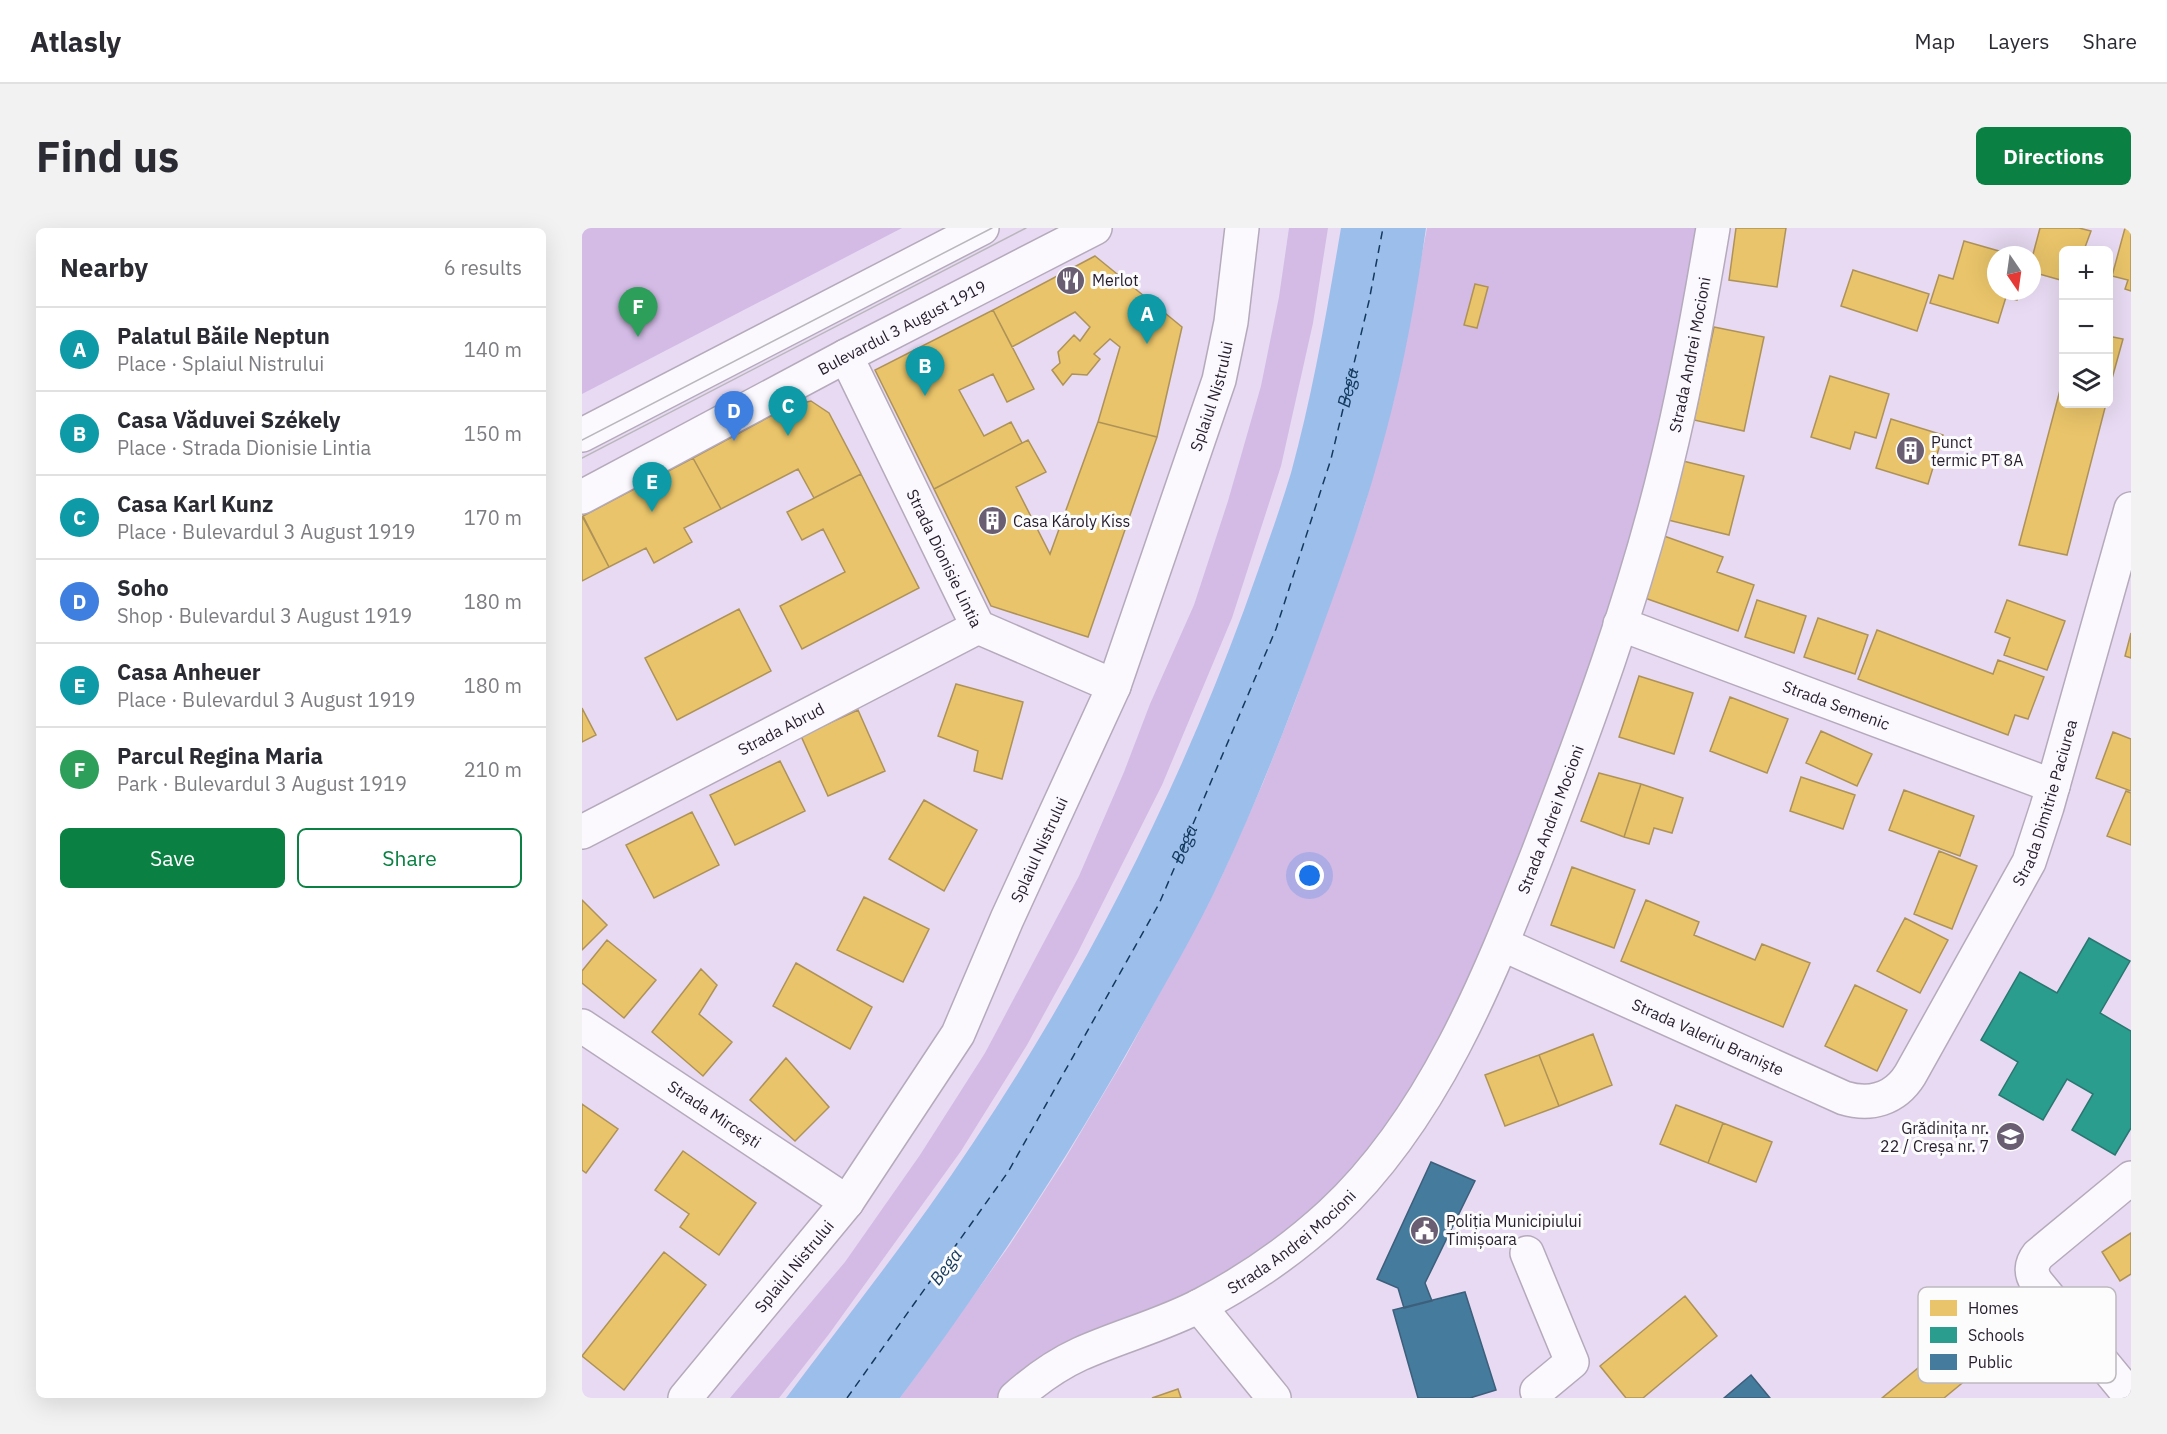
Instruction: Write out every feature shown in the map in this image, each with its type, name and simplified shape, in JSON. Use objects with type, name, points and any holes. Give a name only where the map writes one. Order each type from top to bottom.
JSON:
[{"type":"street","points":[[582,435],[982,228]]},
{"type":"street","name":"Bulevardul 3 August 1919","points":[[582,497],[846,356],[1095,228]]},
{"type":"street","name":"Splaiul Nistrului","points":[[685,1398],[847,1202],[958,1034],[1007,919],[1114,686],[1219,380],[1231,322],[1242,228]]},
{"type":"street","name":"Strada Andrei Mocioni","points":[[1015,1398],[1045,1374],[1077,1355],[1200,1306],[1279,1256],[1330,1215],[1371,1173],[1394,1144],[1453,1047],[1502,944],[1589,718],[1620,624],[1667,465],[1689,365],[1713,228]]},
{"type":"street","name":"Strada Dionisie Lintia","points":[[846,356],[978,627],[1114,686]]},
{"type":"street","name":"Strada Dimitrie Paciurea","points":[[1910,1075],[2022,878],[2036,844],[2131,509]]},
{"type":"street","name":"Strada Semenic","points":[[1620,624],[2053,786]]},
{"type":"street","name":"Strada Abrud","points":[[582,832],[978,627]]},
{"type":"street","name":"Strada Valeriu Braniște","points":[[1502,944],[1844,1098],[1861,1102],[1881,1099],[1896,1091],[1910,1075]]},
{"type":"street","name":"Strada Mircești","points":[[582,1026],[847,1202]]},
{"type":"street","points":[[2040,1287],[2033,1276],[2032,1268],[2042,1251],[2131,1178]]},
{"type":"street","points":[[1527,1253],[1572,1362],[1536,1396]]},
{"type":"street","points":[[1200,1306],[1274,1398]]},
{"type":"street","points":[[2116,1379],[2131,1397]]},
{"type":"shaded area","points":[[582,228],[902,228],[582,394]]},
{"type":"shaded area","points":[[1289,228],[1328,228],[1313,323],[1281,466],[1232,618],[1162,785],[1077,954],[1027,1045],[961,1151],[829,1334],[779,1398],[730,1398],[845,1262],[920,1155],[985,1053],[1079,876],[1124,772],[1150,704],[1194,605],[1228,501],[1261,386],[1279,297]]},
{"type":"shaded area","points":[[1427,228],[1713,228],[1685,386],[1475,1004],[1330,1215],[1015,1398],[900,1398],[1009,1246],[1065,1159],[1126,1056],[1220,880],[1263,783],[1295,702],[1364,508],[1394,399]]},
{"type":"water","name":"Bega","points":[[1341,228],[1426,228],[1412,315],[1387,429],[1350,550],[1283,732],[1221,878],[1189,942],[1096,1106],[1002,1254],[900,1398],[786,1398],[928,1208],[1014,1080],[1089,951],[1157,817],[1217,680],[1244,610],[1291,473],[1313,382]]},
{"type":"building: Homes","points":[[1736,228],[1786,228],[1777,287],[1729,280]]},
{"type":"building: Homes","points":[[2040,228],[2079,228],[2091,231],[2085,246],[2059,246],[2059,280],[2041,275],[2041,246],[2035,246]]},
{"type":"building: Homes","points":[[2125,228],[2131,228],[2131,291],[2125,289],[2128,280],[2113,276]]},
{"type":"building: Homes","points":[[1964,241],[1987,248],[1987,300],[2005,300],[1998,323],[1930,303],[1939,275],[1953,279]]},
{"type":"building: Homes","points":[[1095,256],[1182,327],[1157,437],[1098,422],[1120,347],[1110,339],[1094,354],[1100,359],[1087,375],[1072,374],[1063,385],[1052,370],[1060,363],[1058,352],[1074,335],[1080,341],[1090,327],[1075,312],[1012,347],[993,310]]},
{"type":"building: Homes","points":[[1853,270],[1929,294],[1917,331],[1841,306]]},
{"type":"building: Homes","points":[[1475,284],[1488,287],[1477,328],[1464,325]]},
{"type":"building: Homes","points":[[993,310],[1034,389],[1007,402],[993,374],[959,390],[984,436],[1011,422],[1022,443],[934,489],[875,370]]},
{"type":"building: Homes","points":[[1714,327],[1764,337],[1744,431],[1694,420]]},
{"type":"building: Homes","points":[[2113,337],[2123,339],[2113,375]]},
{"type":"building: Homes","points":[[1830,376],[1889,394],[1876,438],[1855,432],[1850,449],[1811,437]]},
{"type":"building: Homes","points":[[2059,394],[2059,408],[2105,408],[2067,555],[2019,545]]},
{"type":"building: Homes","points":[[811,401],[829,413],[861,474],[814,498],[798,469],[721,509],[693,458],[789,406]]},
{"type":"building: Homes","name":"Punct termic PT 8A","points":[[1891,419],[1943,435],[1928,484],[1876,468]]},
{"type":"building: Homes","name":"Casa Károly Kiss","points":[[1098,422],[1157,437],[1088,637],[991,606],[934,489],[1028,440],[1046,472],[1016,487],[1050,554]]},
{"type":"building: Homes","points":[[693,458],[721,509],[684,528],[692,542],[654,563],[646,548],[609,567],[583,516]]},
{"type":"building: Homes","points":[[1683,461],[1744,476],[1729,535],[1668,520]]},
{"type":"building: Homes","points":[[861,474],[919,588],[802,649],[780,606],[845,572],[823,529],[802,540],[787,512]]},
{"type":"building: Homes","points":[[582,516],[609,567],[582,581]]},
{"type":"building: Homes","points":[[1664,536],[1723,557],[1717,572],[1754,585],[1738,631],[1642,597]]},
{"type":"building: Homes","points":[[1757,600],[1806,616],[1794,653],[1745,637]]},
{"type":"building: Homes","points":[[2007,600],[2065,621],[2047,670],[2004,655],[2010,638],[1995,632]]},
{"type":"building: Homes","points":[[739,609],[771,671],[677,720],[645,658]]},
{"type":"building: Homes","points":[[1818,618],[1868,635],[1855,674],[1804,657]]},
{"type":"building: Homes","points":[[1877,630],[1993,674],[1998,660],[2044,677],[2028,719],[2015,715],[2008,735],[1858,679]]},
{"type":"building: Homes","points":[[2131,633],[2131,658],[2125,656]]},
{"type":"building: Homes","points":[[1639,676],[1693,693],[1674,754],[1619,737]]},
{"type":"building: Homes","points":[[956,684],[1023,702],[1002,779],[974,771],[978,751],[938,736]]},
{"type":"building: Homes","points":[[1730,697],[1788,719],[1767,773],[1710,751]]},
{"type":"building: Homes","points":[[582,708],[596,735],[582,742]]},
{"type":"building: Homes","points":[[858,710],[885,771],[828,796],[801,736]]},
{"type":"building: Homes","points":[[1821,731],[1872,754],[1857,786],[1806,763]]},
{"type":"building: Homes","points":[[2113,732],[2131,739],[2131,791],[2096,778]]},
{"type":"building: Homes","points":[[780,761],[805,811],[735,845],[710,795]]},
{"type":"building: Homes","points":[[1599,773],[1641,784],[1624,837],[1581,821]]},
{"type":"building: Homes","points":[[1801,777],[1855,795],[1843,829],[1790,811]]},
{"type":"building: Homes","points":[[1641,784],[1683,798],[1672,833],[1654,828],[1649,844],[1624,837]]},
{"type":"building: Homes","points":[[1904,790],[1974,816],[1960,856],[1889,830]]},
{"type":"building: Homes","points":[[2126,791],[2131,793],[2131,845],[2107,836]]},
{"type":"building: Homes","points":[[924,800],[977,830],[944,891],[889,859]]},
{"type":"building: Homes","points":[[692,812],[719,865],[654,898],[626,845]]},
{"type":"building: Homes","points":[[1939,851],[1977,866],[1952,929],[1914,914]]},
{"type":"building: Homes","points":[[1572,867],[1635,890],[1614,948],[1551,925]]},
{"type":"building: Homes","points":[[864,897],[929,929],[903,982],[837,950]]},
{"type":"building: Homes","points":[[582,900],[607,925],[582,950]]},
{"type":"building: Homes","points":[[1646,900],[1699,922],[1694,935],[1755,960],[1762,944],[1810,963],[1783,1027],[1621,961]]},
{"type":"building: Homes","points":[[1905,918],[1948,940],[1920,993],[1877,971]]},
{"type":"building: Homes","points":[[607,940],[656,980],[624,1018],[582,983],[582,971]]},
{"type":"building: Homes","points":[[796,963],[872,1007],[850,1049],[773,1006]]},
{"type":"building: Homes","points":[[701,969],[717,985],[699,1014],[732,1042],[703,1076],[652,1032]]},
{"type":"building: Homes","points":[[1855,985],[1907,1010],[1877,1071],[1825,1046]]},
{"type":"building: Homes","points":[[1593,1034],[1612,1085],[1559,1106],[1539,1055]]},
{"type":"building: Homes","points":[[1539,1055],[1559,1106],[1505,1126],[1485,1075]]},
{"type":"building: Homes","points":[[786,1058],[829,1107],[795,1141],[750,1100]]},
{"type":"building: Homes","points":[[582,1104],[618,1129],[586,1173],[582,1170]]},
{"type":"building: Homes","points":[[1676,1105],[1723,1123],[1708,1163],[1660,1144]]},
{"type":"building: Homes","points":[[1723,1123],[1772,1142],[1756,1182],[1708,1163]]},
{"type":"building: Homes","points":[[683,1151],[756,1203],[719,1255],[680,1227],[689,1214],[655,1190]]},
{"type":"building: Homes","points":[[2131,1233],[2131,1274],[2120,1281],[2102,1252]]},
{"type":"building: Homes","points":[[664,1252],[706,1285],[624,1390],[582,1356]]},
{"type":"building: Homes","points":[[1685,1296],[1717,1336],[1643,1398],[1626,1398],[1600,1366]]},
{"type":"building: Homes","points":[[1918,1368],[1918,1383],[1962,1383],[1944,1398],[1882,1398]]},
{"type":"building: Homes","points":[[1178,1389],[1181,1398],[1152,1398]]},
{"type":"building: Schools","points":[[2089,938],[2130,961],[2100,1013],[2131,1031],[2131,1128],[2115,1155],[2072,1130],[2093,1094],[2067,1079],[2043,1120],[1999,1095],[2018,1062],[1981,1040],[2020,972],[2057,993]]},
{"type":"building: Public","name":"Poliția Municipiului Timișoara","points":[[1431,1162],[1475,1181],[1425,1283],[1432,1301],[1404,1308],[1398,1288],[1377,1279]]},
{"type":"building: Public","points":[[1465,1292],[1496,1390],[1470,1398],[1418,1398],[1393,1310]]},
{"type":"building: Public","points":[[1751,1375],[1770,1398],[1724,1398]]},
{"type":"ferry route","points":[[847,1398],[1008,1172],[1159,904],[1276,629],[1331,459],[1369,301],[1383,228]]},
{"type":"tram line","points":[[582,440],[992,228]]},
{"type":"tram line","points":[[582,458],[1026,228]]},
{"type":"place","name":"Merlot","points":[[1071,280]]},
{"type":"place","name":"Parcul Regina Maria","points":[[638,337]]},
{"type":"place","name":"Palatul Băile Neptun","points":[[1147,344]]},
{"type":"place","name":"Casa Văduvei Székely","points":[[925,396]]},
{"type":"place","name":"Casa Karl Kunz","points":[[788,436]]},
{"type":"place","name":"Soho","points":[[734,441]]},
{"type":"place","name":"Punct termic PT 8A","points":[[1910,451]]},
{"type":"place","name":"Casa Anheuer","points":[[652,512]]},
{"type":"place","name":"Casa Károly Kiss","points":[[992,521]]},
{"type":"place","name":"Grădinița nr. 22 / Creșa nr. 7","points":[[2010,1137]]},
{"type":"place","name":"Poliția Municipiului Timișoara","points":[[1425,1230]]}]
